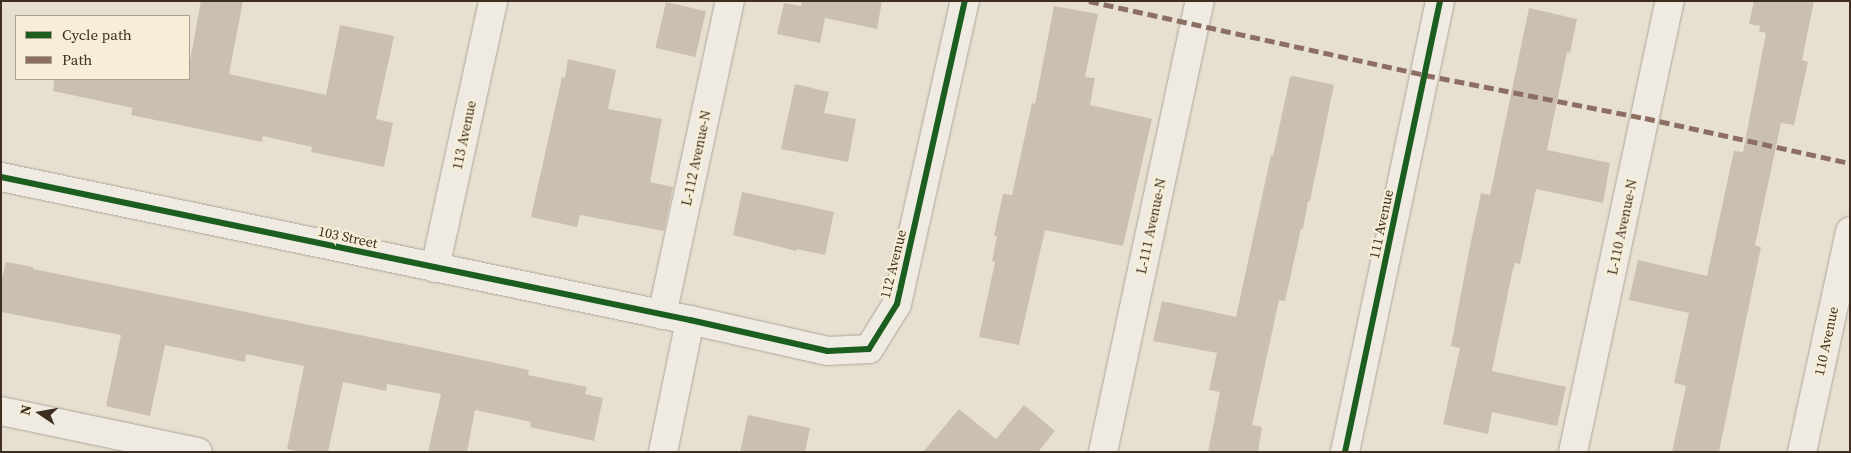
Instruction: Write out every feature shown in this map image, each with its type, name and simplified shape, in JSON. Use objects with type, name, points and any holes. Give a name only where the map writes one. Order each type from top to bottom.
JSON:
[{"type":"street","name":"113 Avenue","points":[[435,268],[494,1]]},
{"type":"street","name":"L-112 Avenue-N","points":[[662,315],[730,1]]},
{"type":"street","name":"112 Avenue","points":[[690,320],[828,352],[869,349],[897,304],[965,1]]},
{"type":"street","name":"L-111 Avenue-N","points":[[1103,452],[1200,1]]},
{"type":"street","name":"111 Avenue","points":[[1345,452],[1440,1]]},
{"type":"street","name":"L-110 Avenue-N","points":[[1573,452],[1670,1]]},
{"type":"street","name":"103 Street","points":[[1,177],[690,320]]},
{"type":"street","name":"110 Avenue","points":[[1802,452],[1850,231]]},
{"type":"street","points":[[663,452],[690,320]]},
{"type":"street","points":[[1,411],[198,452]]},
{"type":"building","points":[[201,1],[243,1],[229,74],[326,95],[340,25],[394,36],[376,119],[393,123],[384,167],[311,152],[312,147],[263,136],[262,142],[131,115],[133,108],[53,91],[54,80],[190,80],[190,61]]},
{"type":"building","points":[[802,1],[882,1],[877,29],[825,18],[820,43],[777,34],[784,3],[801,6]]},
{"type":"building","points":[[1754,1],[1814,1],[1802,60],[1808,62],[1794,125],[1781,123],[1755,245],[1761,247],[1719,452],[1672,452],[1686,386],[1674,383],[1689,313],[1629,300],[1638,260],[1707,276],[1734,151],[1743,152],[1766,33],[1759,31],[1760,26],[1749,24]]},
{"type":"building","points":[[666,2],[706,11],[695,57],[655,48]]},
{"type":"building","points":[[1054,6],[1098,14],[1085,77],[1095,78],[1090,105],[1152,119],[1123,246],[1045,230],[1019,345],[979,337],[995,262],[992,261],[997,236],[994,236],[1003,194],[1012,195],[1032,103],[1035,104]]},
{"type":"building","points":[[1529,8],[1577,19],[1570,53],[1567,52],[1547,150],[1610,163],[1603,203],[1536,189],[1520,264],[1515,263],[1512,273],[1492,371],[1566,387],[1557,426],[1492,412],[1488,434],[1443,424],[1460,348],[1451,346],[1469,251],[1481,193],[1490,195]]},
{"type":"building","points":[[568,59],[616,70],[608,109],[662,119],[650,182],[673,187],[664,231],[580,215],[577,227],[531,217],[562,77],[565,78]]},
{"type":"building","points":[[1293,76],[1334,85],[1310,201],[1308,201],[1303,229],[1301,229],[1285,301],[1279,300],[1252,425],[1262,427],[1258,452],[1208,452],[1220,392],[1209,390],[1217,353],[1153,341],[1162,301],[1236,317],[1271,155],[1273,156],[1290,77]]},
{"type":"building","points":[[795,84],[829,92],[824,113],[856,119],[848,162],[781,149]]},
{"type":"building","points":[[742,192],[834,212],[825,255],[797,249],[796,251],[733,235]]},
{"type":"building","points":[[6,262],[529,370],[528,375],[587,387],[585,394],[603,398],[594,441],[530,427],[531,422],[475,410],[467,452],[428,452],[441,394],[387,384],[386,391],[343,382],[328,452],[301,452],[287,449],[304,366],[246,354],[245,362],[165,345],[150,416],[106,406],[121,335],[1,312],[1,282]]},
{"type":"building","points":[[1024,405],[1055,431],[1038,452],[923,452],[959,409],[996,439]]},
{"type":"building","points":[[748,415],[810,428],[805,452],[740,452]]},
{"type":"marked path","points":[[1089,1],[1425,75],[1645,118],[1850,163]]},
{"type":"cycle path","points":[[1,177],[690,320],[828,351],[869,349],[897,304],[965,1]]},
{"type":"cycle path","points":[[1345,452],[1440,1]]}]
